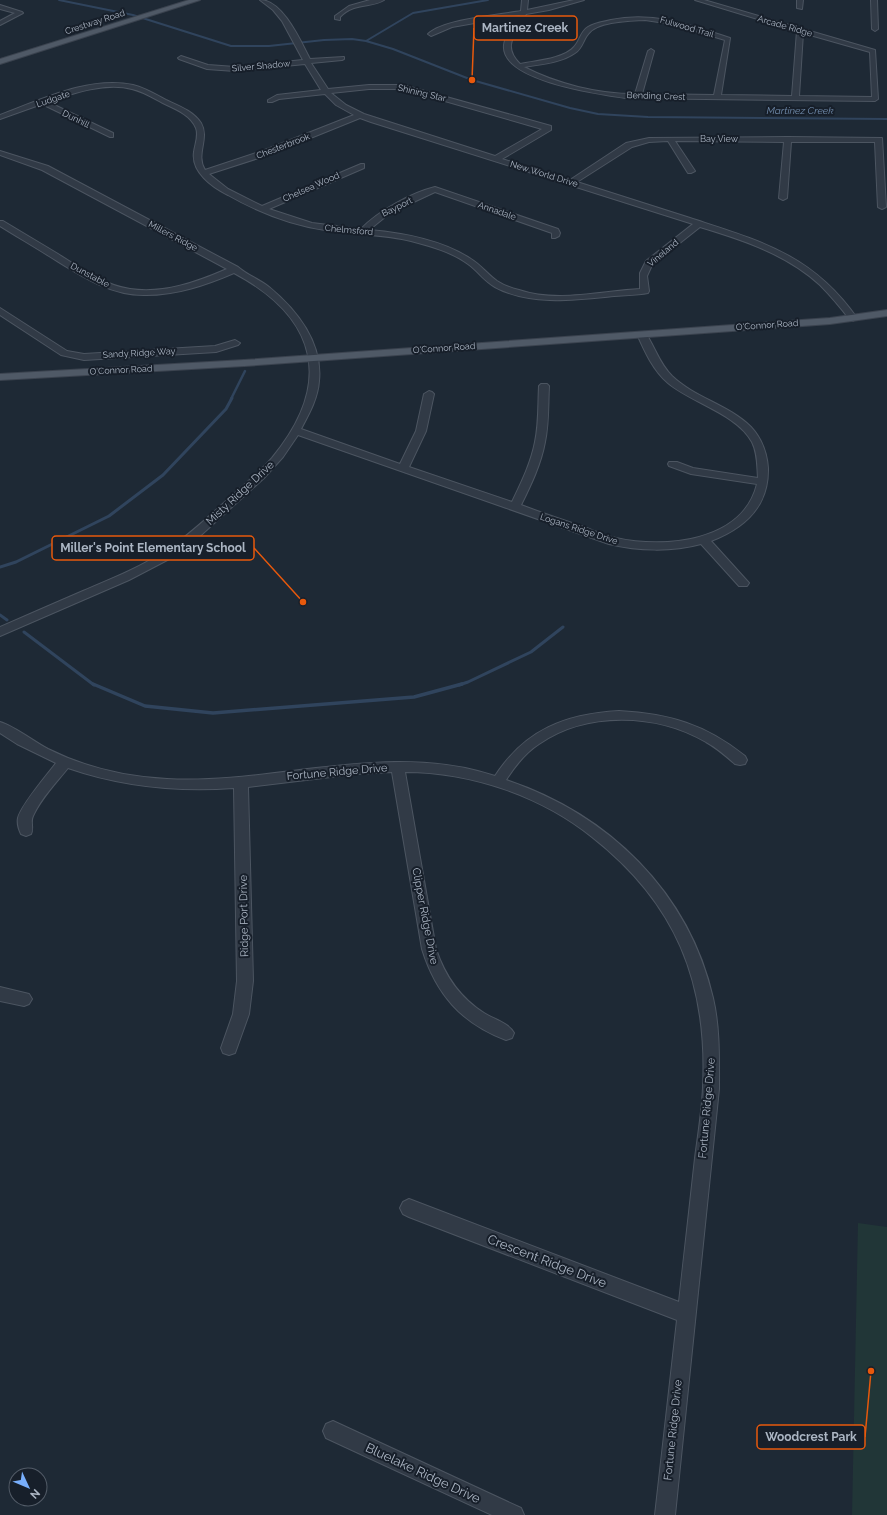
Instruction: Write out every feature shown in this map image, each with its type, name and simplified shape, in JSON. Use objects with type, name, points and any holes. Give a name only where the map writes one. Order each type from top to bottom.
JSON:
[{"type":"main road","name":"Crestway Road","points":[[0,62],[196,0]]},
{"type":"main road","name":"O'Connor Road","points":[[0,377],[313,358],[853,318],[887,313]]},
{"type":"street","name":"New World Drive","points":[[263,0],[279,12],[326,91],[338,103],[361,115],[496,160],[753,240],[792,260],[819,279],[853,318]]},
{"type":"street","points":[[338,20],[338,15],[352,8],[381,0]]},
{"type":"street","name":"Bending Crest","points":[[525,0],[526,9],[507,45],[506,52],[518,66],[532,74],[576,87],[609,94],[638,96],[875,99]]},
{"type":"street","points":[[431,34],[441,28],[451,25],[581,0]]},
{"type":"street","name":"Arcade Ridge","points":[[698,0],[872,51],[875,99]]},
{"type":"street","points":[[800,0],[800,8]]},
{"type":"street","points":[[875,29],[876,4]]},
{"type":"street","points":[[0,7],[20,13],[0,23]]},
{"type":"street","name":"Fulwood Trail","points":[[518,66],[568,54],[579,47],[584,32],[598,25],[632,18],[666,20],[728,39],[717,98]]},
{"type":"street","points":[[795,98],[800,30]]},
{"type":"street","points":[[638,96],[651,51]]},
{"type":"street","name":"Silver Shadow","points":[[181,58],[202,66],[224,69],[342,58]]},
{"type":"street","name":"Ludgate","points":[[0,117],[83,89],[107,85]]},
{"type":"street","name":"Chelmsford","points":[[107,85],[135,88],[190,115],[196,122],[201,132],[197,156],[198,163],[204,173],[222,189],[285,219],[311,226],[364,231],[409,238],[460,255],[470,261],[496,284],[520,294],[562,297],[645,291]]},
{"type":"street","name":"Shining Star","points":[[270,101],[277,97],[378,86],[410,88],[548,128],[496,160]]},
{"type":"street","name":"Dunhill","points":[[43,102],[110,136]]},
{"type":"street","name":"Chesterbrook","points":[[204,173],[268,152],[361,115]]},
{"type":"street","points":[[670,139],[691,171]]},
{"type":"street","name":"Bay View","points":[[571,183],[629,146],[649,140],[879,140],[882,207]]},
{"type":"street","points":[[783,198],[788,140]]},
{"type":"street","name":"Millers Ridge","points":[[0,153],[45,168],[254,280],[272,292],[296,319],[306,337],[313,358]]},
{"type":"street","name":"Chelsea Wood","points":[[262,209],[361,166]]},
{"type":"street","name":"Bayport","points":[[364,231],[370,223],[381,215],[435,190]]},
{"type":"street","name":"Annadale","points":[[435,190],[555,231],[555,236]]},
{"type":"street","name":"Dunstable","points":[[0,223],[102,284],[123,290],[147,293],[181,289],[204,283],[235,269]]},
{"type":"street","name":"Vineland","points":[[645,291],[643,276],[644,269],[649,263],[700,223]]},
{"type":"street","name":"Sandy Ridge Way","points":[[0,311],[42,343],[64,353],[84,357],[216,349],[235,343]]},
{"type":"street","name":"Logans Ridge Drive","points":[[296,431],[599,537],[626,543],[664,546],[704,539],[727,530],[744,518],[753,507],[758,498],[763,482],[764,459],[760,445],[747,429],[731,416],[692,396],[672,382],[658,366],[642,334]]},
{"type":"street","name":"Misty Ridge Drive","points":[[0,632],[137,572],[161,559],[204,527],[271,465],[296,431],[312,393],[315,376],[313,358]]},
{"type":"street","points":[[515,507],[531,473],[540,443],[542,432],[544,386]]},
{"type":"street","points":[[403,468],[421,431],[429,394]]},
{"type":"street","points":[[673,464],[691,471],[763,482]]},
{"type":"street","points":[[704,539],[743,583]]},
{"type":"street","points":[[497,783],[516,756],[535,740],[545,734],[575,722],[608,716],[636,716],[664,721],[705,735],[724,746],[740,760]]},
{"type":"street","name":"Fortune Ridge Drive","points":[[0,727],[41,752],[65,762],[110,776],[148,783],[192,785],[241,782],[359,769],[398,768],[450,771],[479,776],[534,795],[561,808],[586,824],[615,847],[631,862],[651,885],[673,916],[686,940],[697,967],[705,994],[710,1022],[712,1062],[711,1089],[664,1515]]},
{"type":"street","points":[[26,830],[25,818],[34,801],[65,762]]},
{"type":"street","name":"Clipper Ridge Drive","points":[[398,768],[429,949],[434,968],[447,989],[464,1008],[486,1023],[506,1033]]},
{"type":"street","name":"Ridge Port Drive","points":[[229,1048],[241,1014],[245,981],[241,782]]},
{"type":"street","points":[[0,994],[24,999]]},
{"type":"street","name":"Crescent Ridge Drive","points":[[409,1208],[686,1314]]},
{"type":"street","name":"Bluelake Ridge Drive","points":[[333,1431],[514,1515]]},
{"type":"green space","points":[[858,1223],[887,1227],[887,1515],[852,1515]]},
{"type":"waterway","name":"Martinez Creek","points":[[59,0],[133,15],[231,46],[269,46],[324,40],[352,39],[366,41]]},
{"type":"waterway","points":[[366,41],[413,13],[488,0]]},
{"type":"waterway","name":"Martinez Creek","points":[[366,41],[393,49],[472,80],[570,108],[598,114],[648,117],[887,119]]},
{"type":"waterway","points":[[231,399],[245,371]]},
{"type":"waterway","points":[[0,567],[16,562],[109,516],[163,475],[226,409],[232,398]]},
{"type":"waterway","points":[[0,615],[7,620]]},
{"type":"waterway","points":[[462,684],[531,652],[563,627]]},
{"type":"waterway","points":[[24,632],[94,685]]},
{"type":"waterway","points":[[93,684],[145,706],[213,713],[414,697],[462,684]]},
{"type":"place","name":"Martinez Creek","points":[[472,80]]},
{"type":"place","name":"Miller's Point Elementary School","points":[[303,602]]},
{"type":"place","name":"Woodcrest Park","points":[[871,1371]]}]
